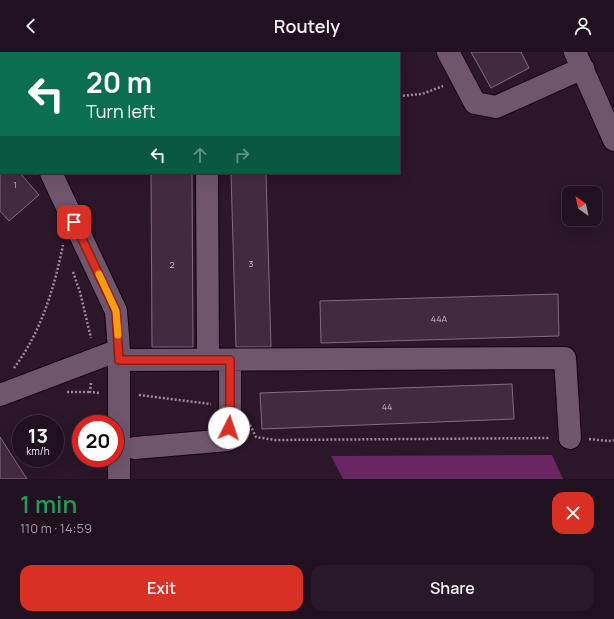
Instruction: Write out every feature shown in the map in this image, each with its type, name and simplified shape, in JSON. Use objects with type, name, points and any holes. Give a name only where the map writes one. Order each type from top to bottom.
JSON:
[{"type":"street","points":[[448,52],[475,103],[496,107],[579,60],[614,140]]},
{"type":"street","points":[[51,174],[116,311],[119,355],[119,479]]},
{"type":"street","points":[[207,174],[208,360]]},
{"type":"street","points":[[0,395],[91,360],[119,355],[208,360],[565,358],[570,438]]},
{"type":"street","points":[[135,448],[228,440],[230,360]]},
{"type":"path","points":[[400,96],[422,94],[462,79]]},
{"type":"path","points":[[12,370],[20,359],[37,328],[48,302],[58,271],[63,243],[66,250]]},
{"type":"path","points":[[73,271],[80,292],[92,345],[90,392],[119,393],[230,406],[242,410],[256,437],[275,440],[570,438],[609,441],[614,440]]},
{"type":"shaded area","points":[[552,455],[563,479],[343,479],[331,456]]},
{"type":"building","points":[[471,52],[521,52],[529,68],[491,88]]},
{"type":"building","points":[[0,174],[21,174],[39,195],[9,221],[0,211]]},
{"type":"building","points":[[151,174],[192,174],[193,347],[152,347]]},
{"type":"building","points":[[231,174],[266,174],[271,347],[236,347]]},
{"type":"building","points":[[558,294],[559,336],[321,343],[320,301]]},
{"type":"building","points":[[512,384],[514,419],[262,429],[260,393]]},
{"type":"building","points":[[0,437],[12,456],[12,467],[19,467],[27,479],[0,479]]},
{"type":"slow traffic","points":[[99,274],[116,311],[118,335]]},
{"type":"route","points":[[74,222],[116,311],[119,360],[230,360],[229,428]]}]
